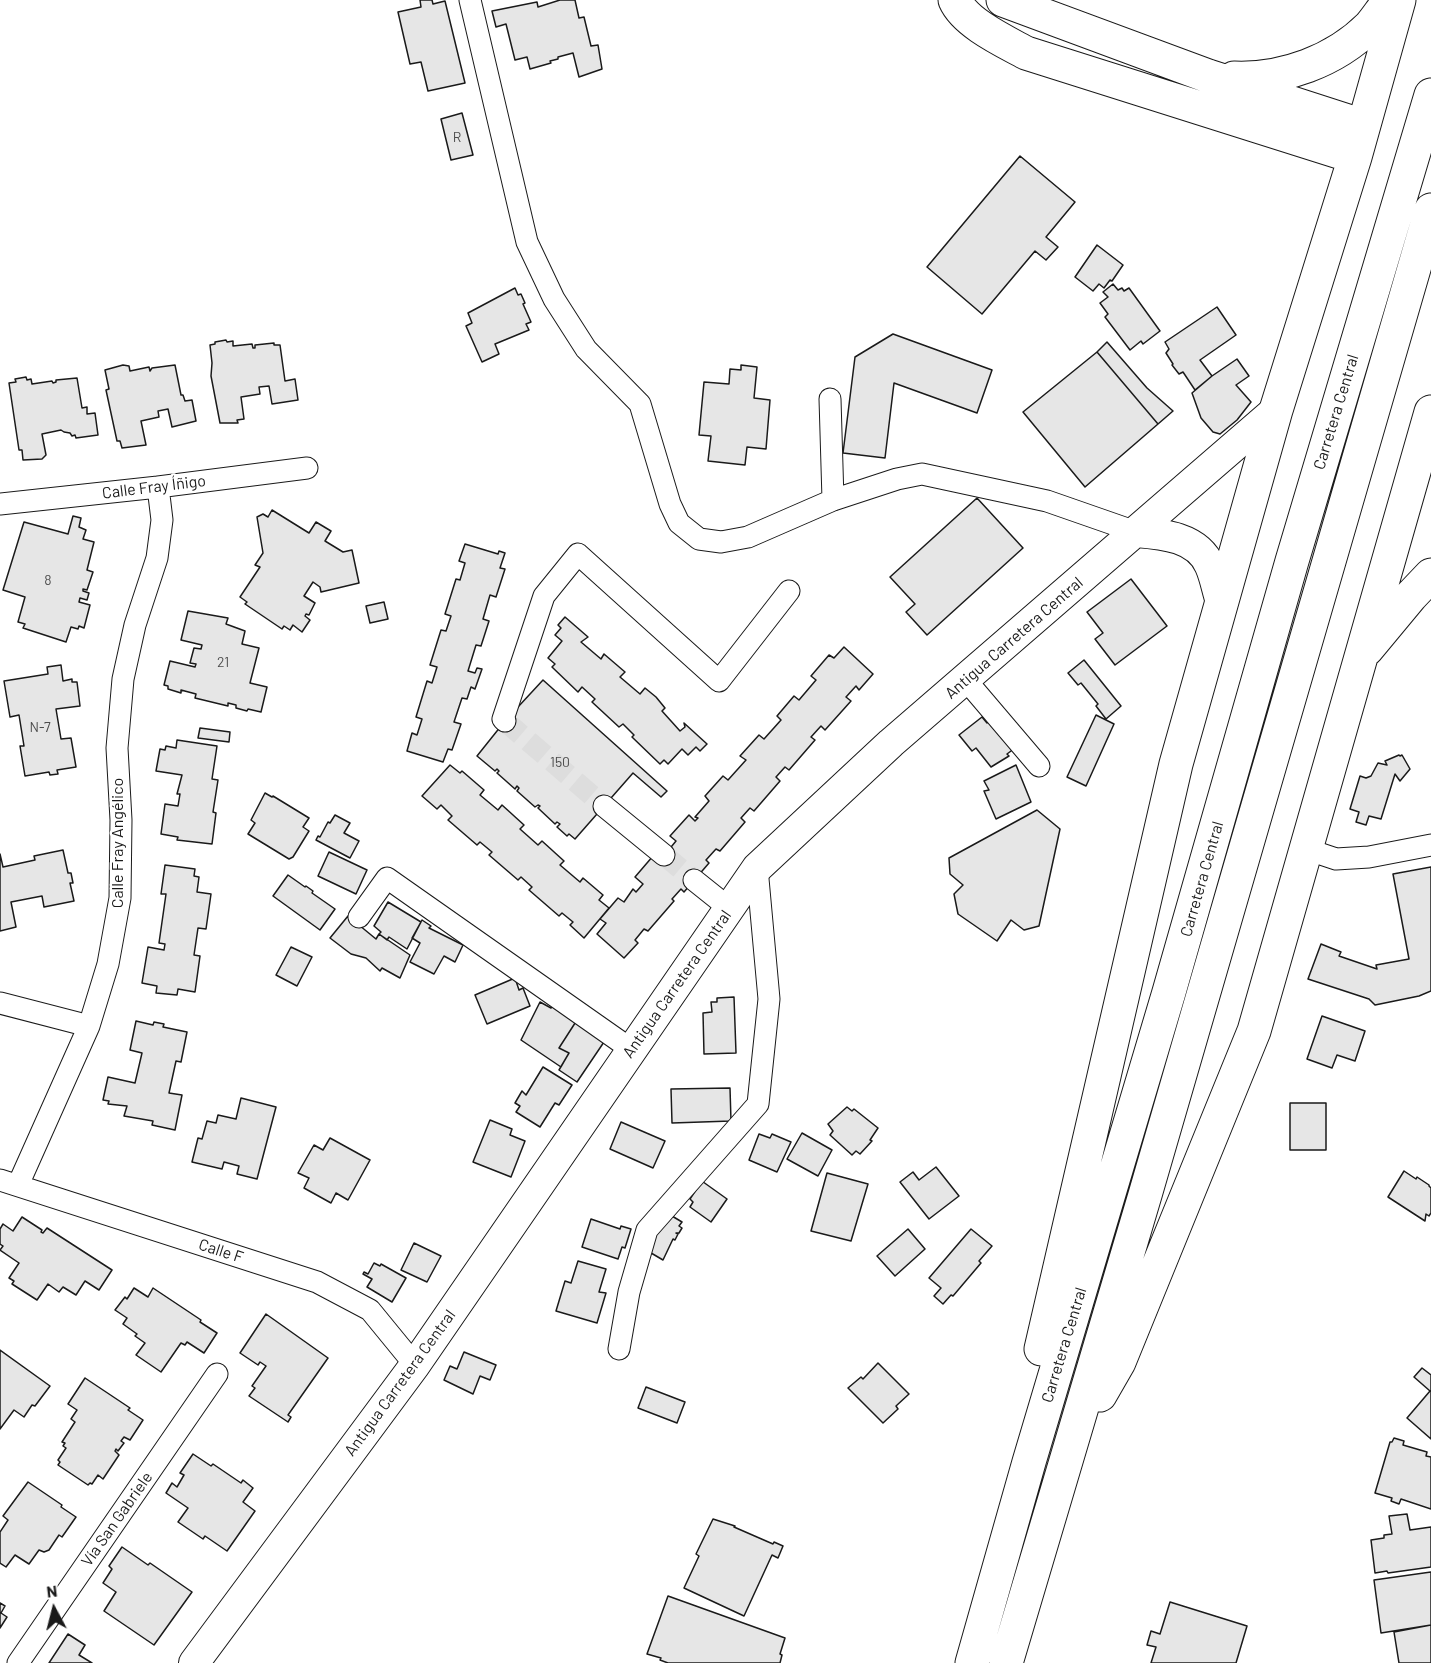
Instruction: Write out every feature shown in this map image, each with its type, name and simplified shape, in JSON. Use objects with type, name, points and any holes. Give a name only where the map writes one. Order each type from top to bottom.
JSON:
[{"type":"highway","points":[[1003,0],[1208,76],[1359,141]]},
{"type":"highway","points":[[1208,76],[1252,79],[1267,77],[1326,58],[1370,26],[1390,0]]},
{"type":"highway","points":[[1029,1462],[1038,1366],[1176,764],[1276,410],[1359,141],[1399,0]]},
{"type":"highway","points":[[955,3],[993,34],[1026,53],[1359,141]]},
{"type":"highway","name":"Carretera Central","points":[[972,1663],[1029,1462],[1169,992],[1292,561],[1431,95]]},
{"type":"highway","name":"Carretera Central","points":[[1006,1663],[1431,210]]},
{"type":"highway","points":[[1069,1451],[1119,1362],[1254,1031],[1431,412]]},
{"type":"highway","points":[[1360,657],[1431,575]]},
{"type":"street","points":[[470,0],[527,242],[554,299],[586,349],[640,405],[670,504],[679,523],[699,540],[721,542],[748,537],[833,500],[897,479],[922,474],[1047,501],[1136,532],[1164,534],[1188,542],[1202,552],[1210,565],[1221,602]]},
{"type":"street","points":[[830,399],[833,500]]},
{"type":"street","name":"Antigua Carretera Central","points":[[194,1663],[415,1365],[757,868],[891,742],[1276,410]]},
{"type":"street","name":"Calle Fray Íñigo","points":[[0,504],[307,468]]},
{"type":"street","name":"Calle Fray Angélico","points":[[9,1183],[89,1026],[108,964],[120,898],[121,820],[117,748],[123,679],[135,626],[157,558],[162,520],[158,487]]},
{"type":"street","points":[[505,721],[502,719],[544,596],[578,554],[719,681],[789,591]]},
{"type":"street","points":[[965,679],[1039,766]]},
{"type":"street","points":[[604,806],[664,855]]},
{"type":"street","points":[[1306,849],[1342,859],[1369,857],[1431,845]]},
{"type":"street","points":[[619,1349],[629,1292],[647,1230],[758,1104],[769,999],[757,868]]},
{"type":"street","points":[[359,917],[387,878],[632,1050]]},
{"type":"street","points":[[694,880],[729,908]]},
{"type":"street","points":[[0,1003],[89,1026]]},
{"type":"street","name":"Calle F","points":[[9,1183],[317,1282],[370,1310],[415,1365]]},
{"type":"street","name":"Vía San Gabriele","points":[[18,1663],[217,1374]]},
{"type":"building","points":[[420,0],[432,0],[433,4],[445,1],[465,83],[428,91],[421,62],[410,64],[398,12],[421,7]]},
{"type":"building","points":[[560,0],[575,0],[579,18],[584,17],[591,46],[598,45],[602,69],[579,77],[573,53],[530,69],[527,57],[515,60],[506,24],[496,27],[492,11],[537,2],[538,7]]},
{"type":"building","points":[[462,113],[473,155],[451,160],[441,119]]},
{"type":"building","points":[[1020,156],[1075,202],[1046,237],[1058,247],[1046,260],[1035,251],[982,314],[927,267]]},
{"type":"building","points":[[1097,245],[1123,265],[1104,288],[1099,284],[1093,291],[1075,277]]},
{"type":"building","points":[[1113,284],[1118,290],[1122,288],[1124,291],[1129,288],[1160,331],[1143,344],[1141,341],[1130,350],[1105,317],[1108,314],[1100,303],[1108,297],[1103,292]]},
{"type":"building","points":[[515,288],[525,303],[523,304],[531,322],[526,324],[529,330],[495,344],[499,354],[482,362],[466,326],[472,323],[468,313]]},
{"type":"building","points":[[1217,307],[1236,335],[1200,360],[1212,376],[1195,390],[1183,372],[1179,374],[1172,365],[1166,353],[1169,349],[1165,342]]},
{"type":"building","points":[[893,334],[992,370],[977,413],[894,383],[885,458],[843,453],[855,357]]},
{"type":"building","points":[[226,340],[227,342],[233,341],[233,346],[252,344],[253,348],[255,345],[274,343],[274,345],[280,345],[285,381],[295,379],[298,400],[272,404],[269,386],[259,387],[260,394],[241,397],[244,419],[237,420],[238,423],[220,423],[211,376],[210,345]]},
{"type":"building","points":[[1107,342],[1147,388],[1173,411],[1158,424],[1097,352]]},
{"type":"building","points":[[1097,352],[1158,424],[1085,487],[1023,412]]},
{"type":"building","points":[[1237,359],[1249,376],[1236,385],[1251,402],[1237,420],[1220,434],[1213,432],[1201,418],[1192,393]]},
{"type":"building","points":[[123,365],[129,366],[130,371],[149,367],[150,371],[152,368],[175,365],[181,395],[185,401],[192,400],[196,421],[172,427],[168,409],[158,411],[159,417],[141,421],[146,445],[122,448],[120,441],[117,441],[106,390],[109,389],[105,370]]},
{"type":"building","points":[[741,365],[757,367],[754,398],[770,400],[766,449],[747,447],[745,465],[708,461],[711,436],[699,435],[704,382],[729,384],[730,369],[741,370]]},
{"type":"building","points":[[26,377],[27,380],[31,379],[32,384],[77,378],[82,408],[87,407],[87,414],[95,413],[98,435],[76,438],[75,435],[72,436],[61,430],[42,434],[46,455],[42,459],[23,460],[22,450],[19,450],[9,383]]},
{"type":"building","points":[[977,498],[1023,548],[927,635],[906,612],[915,604],[890,577]]},
{"type":"building","points":[[272,510],[309,533],[316,522],[331,531],[325,541],[343,552],[352,550],[359,583],[321,592],[320,587],[313,582],[304,596],[315,603],[309,615],[305,616],[310,620],[302,632],[293,625],[290,630],[284,626],[282,629],[245,604],[247,602],[240,597],[260,567],[255,565],[263,553],[257,517],[263,514],[268,517]]},
{"type":"building","points":[[73,516],[81,518],[79,527],[86,530],[83,539],[94,542],[87,570],[93,572],[87,590],[83,589],[89,593],[87,600],[80,598],[79,602],[90,605],[84,628],[71,627],[66,642],[23,628],[25,624],[18,622],[25,597],[3,590],[24,522],[68,534]]},
{"type":"building","points":[[465,544],[498,554],[499,551],[505,553],[500,568],[505,569],[496,597],[490,595],[483,619],[489,621],[481,646],[476,645],[468,671],[475,673],[477,668],[482,669],[475,689],[471,687],[467,699],[462,698],[454,722],[461,724],[452,750],[448,749],[443,762],[407,751],[412,733],[417,735],[422,719],[416,717],[427,681],[432,683],[437,667],[430,665],[441,630],[446,631],[451,616],[445,614],[456,579],[460,580],[465,563],[459,561]]},
{"type":"building","points":[[1131,579],[1167,626],[1115,665],[1095,639],[1103,633],[1087,612]]},
{"type":"building","points":[[384,602],[388,619],[370,623],[366,606]]},
{"type":"building","points":[[188,611],[228,618],[226,624],[245,631],[242,644],[259,648],[250,683],[267,687],[261,712],[236,708],[236,705],[228,703],[228,706],[195,698],[196,694],[181,690],[181,693],[168,689],[168,686],[164,685],[170,661],[195,667],[196,664],[190,663],[194,648],[201,649],[202,645],[181,640]]},
{"type":"building","points":[[565,617],[588,637],[581,642],[601,659],[604,654],[625,672],[620,677],[640,694],[645,688],[656,697],[665,708],[662,711],[680,731],[685,727],[684,723],[707,744],[700,751],[696,747],[688,755],[682,749],[668,764],[664,760],[660,764],[632,737],[634,735],[623,724],[619,727],[592,702],[595,699],[582,687],[578,692],[552,667],[555,664],[548,658],[562,641],[555,635],[561,628],[558,625]]},
{"type":"building","points":[[844,647],[873,674],[859,690],[856,686],[846,697],[851,701],[825,730],[821,726],[811,737],[815,740],[789,770],[785,767],[776,777],[780,781],[754,811],[750,808],[741,818],[745,822],[720,851],[716,849],[706,860],[709,863],[684,892],[681,889],[672,899],[674,901],[648,931],[644,929],[635,940],[638,943],[624,958],[597,934],[606,923],[600,919],[618,898],[624,902],[633,889],[636,892],[643,884],[635,877],[653,856],[662,858],[676,841],[670,836],[689,815],[695,821],[698,818],[695,817],[709,801],[705,796],[723,776],[728,780],[746,760],[740,756],[759,735],[764,739],[781,720],[777,716],[794,696],[799,700],[816,680],[811,676],[829,655],[834,658]]},
{"type":"building","points":[[1084,660],[1121,706],[1106,719],[1096,706],[1098,704],[1081,683],[1078,685],[1068,673]]},
{"type":"building","points":[[61,665],[63,681],[72,679],[72,682],[77,682],[80,706],[56,709],[61,739],[71,738],[76,767],[57,770],[58,774],[50,775],[49,772],[25,776],[20,746],[24,746],[19,715],[10,717],[4,681],[48,674],[47,667]]},
{"type":"building","points":[[543,680],[667,791],[661,797],[633,773],[575,839],[569,834],[567,836],[557,827],[560,824],[557,822],[555,824],[538,808],[540,806],[535,807],[517,791],[519,788],[517,786],[515,789],[497,773],[499,771],[497,769],[495,771],[477,756],[505,721]]},
{"type":"building","points":[[1096,715],[1114,724],[1086,786],[1067,777]]},
{"type":"building","points":[[982,717],[987,723],[992,719],[1015,748],[1007,754],[1009,756],[991,767],[976,748],[972,751],[959,735]]},
{"type":"building","points":[[200,728],[230,732],[229,742],[198,738]]},
{"type":"building","points":[[177,740],[217,746],[212,779],[218,780],[213,812],[216,813],[212,844],[177,840],[178,837],[161,834],[165,804],[178,806],[180,794],[177,794],[182,775],[156,771],[160,749],[165,750],[166,746],[176,748]]},
{"type":"building","points":[[1402,755],[1410,769],[1400,781],[1395,774],[1381,819],[1369,816],[1366,825],[1356,822],[1359,812],[1350,809],[1360,776],[1366,778],[1371,776],[1378,763],[1387,765],[1385,761]]},
{"type":"building","points":[[450,765],[460,773],[462,771],[484,790],[480,795],[498,810],[502,805],[524,825],[520,829],[538,845],[542,841],[564,861],[560,865],[580,882],[583,878],[603,895],[599,900],[609,908],[584,938],[570,925],[573,922],[562,913],[559,916],[529,890],[532,887],[521,877],[518,880],[489,855],[492,852],[480,842],[477,845],[448,820],[452,816],[441,805],[437,809],[422,796]]},
{"type":"building","points":[[1016,765],[1031,802],[996,819],[984,791],[989,790],[984,781]]},
{"type":"building","points":[[265,793],[309,818],[303,827],[309,831],[293,857],[289,859],[248,834],[255,823],[251,820]]},
{"type":"building","points":[[1037,810],[1060,829],[1039,926],[1024,930],[1011,920],[997,941],[958,914],[954,894],[963,885],[950,874],[949,858]]},
{"type":"building","points":[[335,815],[350,823],[344,833],[359,841],[350,858],[316,840]]},
{"type":"building","points":[[63,850],[68,873],[71,873],[73,883],[70,883],[74,901],[44,907],[42,896],[11,902],[16,927],[0,931],[0,854],[3,867],[35,860],[34,856]]},
{"type":"building","points":[[329,852],[367,870],[356,894],[318,876]]},
{"type":"building","points":[[165,865],[195,869],[194,876],[199,877],[197,892],[211,894],[206,929],[198,928],[194,955],[200,956],[195,992],[178,989],[177,995],[156,993],[157,986],[142,983],[148,947],[164,950],[165,944],[159,943],[166,894],[161,894]]},
{"type":"building","points":[[1431,867],[1431,991],[1419,996],[1375,1005],[1369,999],[1308,979],[1321,944],[1341,952],[1339,956],[1377,969],[1376,965],[1409,959],[1393,874]]},
{"type":"building","points":[[288,875],[335,909],[320,930],[273,896]]},
{"type":"building","points":[[388,902],[421,922],[407,949],[389,937],[387,940],[374,926]]},
{"type":"building","points":[[348,916],[376,939],[379,934],[410,955],[400,978],[382,968],[380,971],[366,958],[351,954],[330,938]]},
{"type":"building","points":[[422,920],[431,926],[429,928],[463,945],[455,962],[444,956],[434,974],[410,962],[420,943],[412,938]]},
{"type":"building","points":[[291,947],[312,957],[297,986],[276,975]]},
{"type":"building","points":[[515,978],[519,990],[523,988],[530,1006],[487,1024],[475,995]]},
{"type":"building","points":[[734,997],[736,1053],[704,1054],[703,1013],[712,1012],[711,1002],[717,1002],[717,998]]},
{"type":"building","points":[[540,1002],[551,1008],[553,1005],[577,1020],[559,1048],[569,1053],[561,1067],[521,1040]]},
{"type":"building","points":[[1322,1016],[1365,1031],[1355,1061],[1337,1055],[1332,1068],[1307,1059]]},
{"type":"building","points":[[577,1020],[606,1039],[577,1082],[559,1070],[569,1053],[559,1048]]},
{"type":"building","points":[[136,1021],[153,1025],[154,1022],[164,1024],[163,1027],[187,1032],[181,1062],[176,1061],[169,1093],[182,1095],[175,1130],[152,1125],[153,1121],[124,1116],[127,1106],[108,1104],[109,1101],[103,1100],[108,1077],[135,1083],[142,1053],[130,1050]]},
{"type":"building","points":[[543,1067],[572,1085],[559,1105],[555,1103],[540,1127],[516,1112],[520,1106],[515,1103],[522,1091],[526,1095]]},
{"type":"building","points":[[730,1088],[731,1121],[672,1123],[671,1089]]},
{"type":"building","points":[[241,1098],[276,1107],[257,1179],[237,1174],[239,1166],[224,1162],[222,1169],[192,1162],[198,1138],[202,1139],[207,1121],[216,1123],[218,1115],[236,1119]]},
{"type":"building","points":[[1290,1103],[1326,1103],[1326,1150],[1290,1150]]},
{"type":"building","points":[[847,1107],[852,1111],[854,1109],[878,1128],[870,1140],[872,1141],[860,1154],[856,1151],[852,1155],[830,1135],[833,1131],[828,1124]]},
{"type":"building","points":[[490,1120],[512,1129],[510,1135],[525,1141],[511,1177],[473,1162]]},
{"type":"building","points":[[621,1122],[665,1141],[653,1168],[610,1149]]},
{"type":"building","points":[[802,1133],[832,1150],[818,1176],[787,1159]]},
{"type":"building","points":[[759,1134],[770,1138],[772,1134],[791,1142],[777,1172],[749,1160]]},
{"type":"building","points":[[330,1138],[370,1160],[348,1200],[336,1193],[331,1203],[304,1188],[309,1178],[298,1173],[314,1145],[323,1150]]},
{"type":"building","points":[[936,1167],[959,1196],[929,1219],[900,1182],[913,1172],[919,1180]]},
{"type":"building","points":[[1404,1171],[1416,1179],[1417,1177],[1431,1188],[1431,1213],[1429,1216],[1426,1214],[1425,1221],[1388,1197]]},
{"type":"building","points":[[827,1173],[868,1184],[851,1241],[811,1231]]},
{"type":"building","points":[[699,1179],[727,1199],[711,1222],[690,1207],[693,1202],[690,1199],[696,1190],[692,1188]]},
{"type":"building","points":[[667,1213],[682,1222],[679,1226],[682,1228],[679,1233],[676,1233],[678,1234],[675,1240],[673,1239],[663,1260],[646,1250]]},
{"type":"building","points":[[22,1217],[42,1230],[41,1232],[43,1233],[47,1228],[112,1270],[99,1290],[85,1281],[76,1295],[63,1287],[59,1292],[48,1284],[37,1300],[12,1284],[14,1281],[9,1278],[19,1263],[0,1250],[3,1246],[0,1244],[0,1229],[3,1224],[13,1231]]},
{"type":"building","points":[[591,1219],[620,1229],[621,1226],[631,1229],[625,1248],[622,1247],[618,1259],[582,1247]]},
{"type":"building","points":[[908,1229],[925,1249],[895,1276],[877,1256]]},
{"type":"building","points":[[971,1229],[992,1246],[979,1261],[981,1263],[953,1296],[951,1295],[943,1304],[934,1296],[941,1288],[929,1278]]},
{"type":"building","points":[[414,1243],[441,1256],[427,1282],[401,1270]]},
{"type":"building","points":[[578,1261],[606,1269],[599,1292],[606,1293],[597,1323],[556,1311],[565,1281],[571,1283]]},
{"type":"building","points":[[374,1263],[380,1266],[381,1264],[406,1278],[392,1302],[367,1287],[372,1279],[363,1274],[364,1272],[368,1274]]},
{"type":"building","points":[[134,1288],[148,1297],[153,1288],[217,1333],[204,1353],[187,1342],[185,1345],[181,1343],[161,1372],[136,1355],[145,1343],[123,1324],[127,1318],[115,1310],[125,1297],[127,1299]]},
{"type":"building","points":[[266,1314],[328,1358],[288,1415],[291,1417],[288,1422],[249,1396],[255,1388],[252,1386],[266,1366],[260,1362],[258,1365],[240,1353]]},
{"type":"building","points":[[0,1350],[50,1386],[24,1417],[14,1410],[0,1429]]},
{"type":"building","points":[[464,1352],[496,1365],[490,1380],[480,1376],[473,1394],[444,1380],[450,1366],[457,1369]]},
{"type":"building","points":[[878,1363],[909,1394],[896,1406],[898,1409],[883,1423],[848,1388],[861,1377],[863,1379]]},
{"type":"building","points":[[1422,1368],[1431,1375],[1431,1439],[1407,1418],[1430,1391],[1414,1377]]},
{"type":"building","points":[[85,1378],[130,1408],[128,1410],[143,1420],[130,1440],[124,1437],[121,1441],[124,1443],[118,1451],[116,1449],[115,1451],[119,1455],[103,1479],[98,1475],[92,1484],[88,1485],[58,1465],[60,1462],[58,1460],[66,1448],[63,1446],[65,1443],[62,1442],[75,1422],[71,1419],[77,1410],[68,1404]]},
{"type":"building","points":[[646,1387],[685,1402],[677,1423],[638,1408]]},
{"type":"building","points":[[1394,1438],[1404,1441],[1403,1445],[1427,1452],[1426,1456],[1431,1457],[1431,1509],[1401,1499],[1399,1504],[1391,1501],[1392,1498],[1375,1493],[1390,1442]]},
{"type":"building","points":[[193,1454],[241,1483],[243,1480],[253,1488],[243,1502],[255,1511],[227,1551],[205,1536],[203,1539],[178,1522],[188,1508],[166,1493],[172,1483],[177,1487],[184,1475],[180,1473]]},
{"type":"building","points":[[28,1482],[76,1517],[62,1537],[59,1535],[49,1550],[44,1552],[39,1550],[29,1564],[15,1555],[6,1567],[0,1563],[0,1532],[8,1520],[3,1516]]},
{"type":"building","points":[[1407,1514],[1410,1530],[1431,1527],[1431,1567],[1375,1573],[1371,1540],[1392,1534],[1389,1516]]},
{"type":"building","points":[[713,1519],[783,1546],[778,1558],[772,1555],[744,1616],[684,1588],[699,1556],[696,1554]]},
{"type":"building","points":[[122,1547],[192,1592],[154,1645],[104,1611],[116,1592],[103,1583],[112,1569],[109,1566]]},
{"type":"building","points":[[1431,1572],[1431,1625],[1381,1633],[1374,1580]]},
{"type":"building","points":[[668,1596],[785,1638],[780,1663],[668,1663],[660,1660],[661,1658],[647,1654]]},
{"type":"building","points":[[1170,1602],[1247,1626],[1236,1663],[1151,1663],[1156,1647],[1147,1645],[1151,1631],[1160,1634]]},
{"type":"building","points":[[0,1603],[5,1606],[1,1613],[7,1617],[0,1628]]},
{"type":"building","points":[[1431,1625],[1431,1663],[1399,1663],[1394,1632]]},
{"type":"building","points":[[68,1634],[85,1645],[79,1655],[92,1663],[49,1663]]},
{"type":"tunnel","points":[[505,721],[604,806]]},
{"type":"tunnel","points":[[664,855],[694,880]]}]
